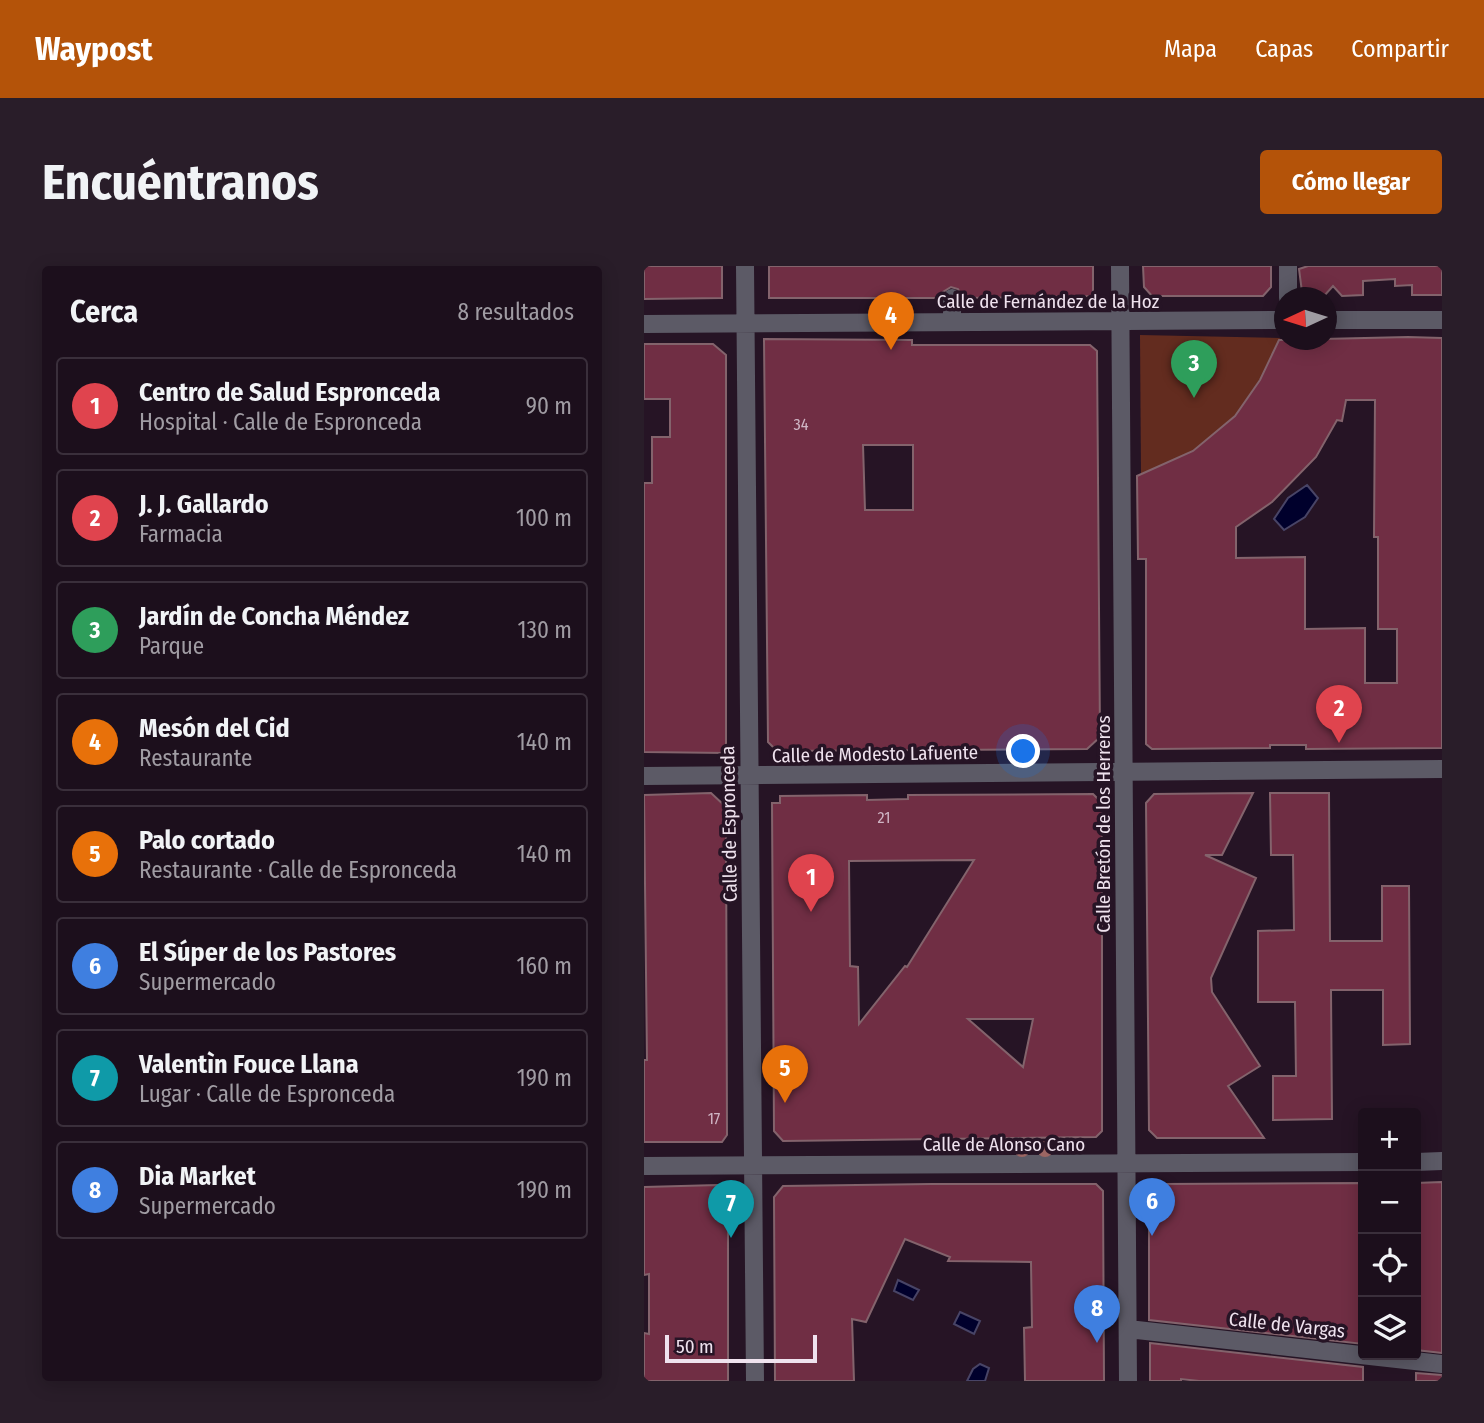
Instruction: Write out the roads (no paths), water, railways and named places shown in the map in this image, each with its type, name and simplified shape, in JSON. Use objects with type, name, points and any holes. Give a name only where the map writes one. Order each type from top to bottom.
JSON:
[{"type":"street","name":"Calle de Espronceda","points":[[745,266],[755,1381]]},
{"type":"street","name":"Calle Bretón de los Herreros","points":[[1120,266],[1128,1381]]},
{"type":"street","points":[[1288,266],[1288,287]]},
{"type":"street","points":[[952,298],[952,322]]},
{"type":"street","name":"Calle de Fernández de la Hoz","points":[[644,324],[1274,320]]},
{"type":"street","points":[[1337,320],[1442,320]]},
{"type":"street","name":"Calle de Modesto Lafuente","points":[[644,776],[1442,769]]},
{"type":"street","points":[[1421,1162],[1442,1161]]},
{"type":"street","name":"Calle de Alonso Cano","points":[[644,1166],[1358,1162]]},
{"type":"street","name":"Calle de Vargas","points":[[1128,1328],[1442,1364]]},
{"type":"water","points":[[1307,485],[1318,498],[1305,517],[1284,530],[1274,519],[1288,498]]},
{"type":"water","points":[[898,1280],[919,1290],[913,1300],[894,1291]]},
{"type":"water","points":[[960,1312],[980,1321],[974,1334],[954,1324]]},
{"type":"water","points":[[980,1364],[989,1368],[985,1381],[967,1381],[973,1369]]},
{"type":"place","name":"Mesón del Cid","points":[[891,350]]},
{"type":"place","name":"Jardín de Concha Méndez","points":[[1194,398]]},
{"type":"place","name":"J. J. Gallardo","points":[[1339,743]]},
{"type":"place","name":"Centro de Salud Espronceda","points":[[811,912]]},
{"type":"place","name":"Palo cortado","points":[[785,1103]]},
{"type":"place","name":"El Súper de los Pastores","points":[[1152,1236]]},
{"type":"place","name":"Valentìn Fouce Llana","points":[[731,1238]]},
{"type":"place","name":"Dia Market","points":[[1097,1343]]}]
